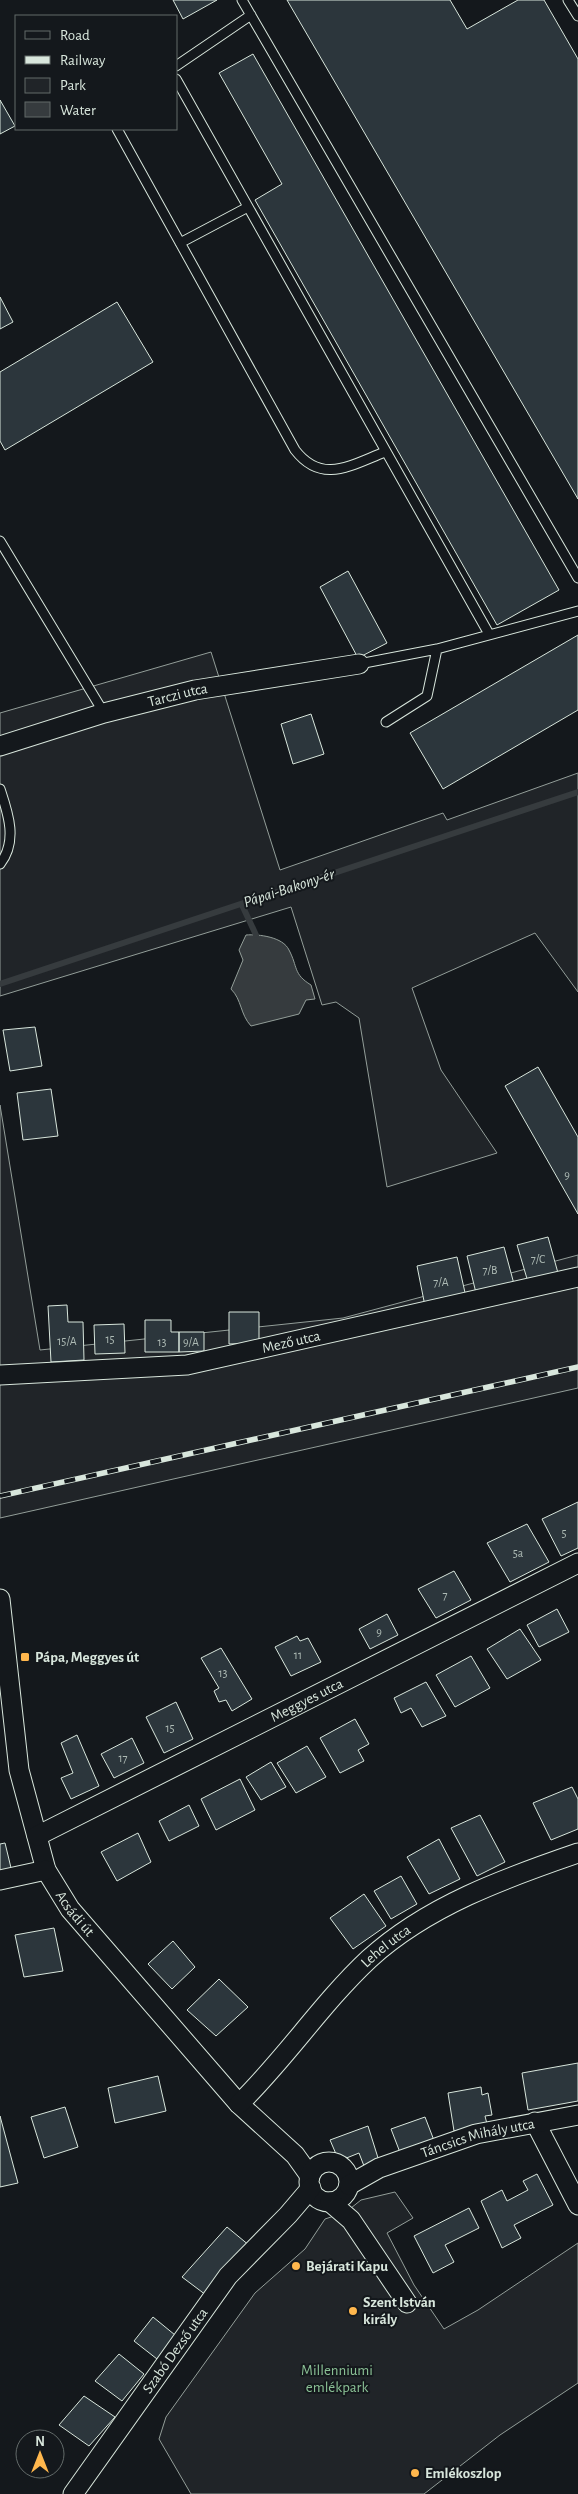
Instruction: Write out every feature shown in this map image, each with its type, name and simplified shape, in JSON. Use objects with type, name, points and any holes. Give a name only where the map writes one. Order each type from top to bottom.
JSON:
[{"type":"street","name":"Tarczi utca","points":[[0,746],[104,713],[195,690],[359,664]]},
{"type":"street","name":"Mező utca","points":[[0,1375],[187,1364],[578,1277]]},
{"type":"street","name":"Meggyes utca","points":[[37,1836],[578,1563]]},
{"type":"street","name":"Acsádi út","points":[[0,1599],[19,1770],[46,1870],[70,1909],[239,2104],[329,2185]]},
{"type":"street","name":"Lehel utca","points":[[239,2104],[270,2071],[336,1993],[369,1959],[399,1934],[443,1907],[578,1853]]},
{"type":"street","points":[[0,1880],[46,1870]]},
{"type":"street","name":"Táncsics Mihály utca","points":[[329,2185],[476,2134],[578,2114]]},
{"type":"street","points":[[535,2122],[578,2204]]},
{"type":"street","points":[[329,2185],[407,2303]]},
{"type":"street","name":"Szabó Dezső utca","points":[[73,2494],[228,2276],[288,2215],[329,2185]]},
{"type":"lane","points":[[242,0],[578,578]]},
{"type":"lane","points":[[568,0],[578,16]]},
{"type":"lane","points":[[178,65],[251,15]]},
{"type":"lane","points":[[178,83],[489,634]]},
{"type":"lane","points":[[118,130],[295,450],[304,461],[313,467],[334,471],[386,452]]},
{"type":"lane","points":[[180,243],[248,207]]},
{"type":"lane","points":[[0,541],[104,713]]},
{"type":"lane","points":[[359,664],[437,649],[578,611]]},
{"type":"lane","points":[[386,722],[427,696],[437,649]]},
{"type":"lane","points":[[0,789],[8,814],[10,830],[9,846],[5,858],[0,864]]},
{"type":"green space","points":[[211,652],[280,870],[443,813],[447,820],[578,773],[578,992],[535,933],[412,988],[441,1070],[497,1153],[387,1187],[359,1018],[336,1002],[322,1005],[291,907],[0,996],[0,713]]},
{"type":"green space","points":[[0,1105],[40,1350],[343,1318],[578,1255],[578,1388],[0,1518]]},
{"type":"green space","name":"Millenniumi emlékpark","points":[[395,2192],[413,2218],[387,2233],[414,2285],[444,2329],[478,2310],[578,2243],[578,2383],[500,2435],[424,2494],[191,2494],[159,2439],[166,2417],[255,2293],[305,2249],[325,2219],[346,2212],[361,2200]]},
{"type":"water","points":[[246,935],[276,939],[282,942],[289,950],[299,974],[311,985],[315,999],[306,1000],[299,1014],[251,1026],[247,1021],[235,993],[231,989],[243,960],[239,950]]},
{"type":"building","points":[[173,0],[217,0],[183,19]]},
{"type":"building","points":[[287,0],[450,0],[467,29],[518,0],[544,0],[578,59],[578,499]]},
{"type":"building","points":[[253,54],[559,590],[497,625],[255,200],[282,184],[219,73]]},
{"type":"building","points":[[0,100],[15,126],[0,134]]},
{"type":"building","points":[[0,297],[13,322],[0,329]]},
{"type":"building","points":[[117,302],[153,362],[5,450],[0,441],[0,372]]},
{"type":"building","points":[[348,571],[387,643],[358,658],[320,587]]},
{"type":"building","points":[[578,635],[578,710],[443,789],[410,733]]},
{"type":"building","points":[[311,714],[324,754],[293,764],[281,724]]},
{"type":"building","points":[[35,1027],[42,1066],[10,1071],[3,1030]]},
{"type":"building","points":[[538,1067],[578,1137],[578,1214],[505,1086]]},
{"type":"building","points":[[51,1089],[58,1136],[23,1140],[17,1093]]},
{"type":"building","points":[[548,1237],[558,1273],[528,1282],[517,1245]]},
{"type":"building","points":[[504,1247],[514,1284],[476,1293],[467,1256]]},
{"type":"building","points":[[457,1257],[466,1297],[425,1306],[417,1266]]},
{"type":"building","points":[[67,1305],[68,1322],[83,1322],[84,1360],[51,1362],[48,1306]]},
{"type":"building","points":[[229,1312],[259,1312],[259,1343],[229,1344]]},
{"type":"building","points":[[145,1320],[171,1320],[171,1332],[179,1332],[179,1352],[145,1352]]},
{"type":"building","points":[[124,1324],[125,1353],[95,1354],[94,1325]]},
{"type":"building","points":[[179,1332],[204,1332],[204,1351],[179,1352]]},
{"type":"building","points":[[578,1502],[578,1548],[561,1556],[542,1519]]},
{"type":"building","points":[[527,1524],[549,1562],[510,1582],[487,1543]]},
{"type":"building","points":[[454,1571],[471,1600],[436,1618],[418,1589]]},
{"type":"building","points":[[557,1609],[569,1632],[539,1647],[527,1625]]},
{"type":"building","points":[[387,1614],[398,1635],[370,1649],[359,1629]]},
{"type":"building","points":[[520,1629],[541,1660],[507,1679],[487,1649]]},
{"type":"building","points":[[297,1636],[300,1641],[308,1638],[321,1662],[291,1676],[275,1647]]},
{"type":"building","points":[[221,1648],[252,1699],[232,1711],[226,1700],[219,1702],[214,1691],[219,1688],[201,1658]]},
{"type":"building","points":[[471,1656],[490,1688],[455,1707],[436,1675]]},
{"type":"building","points":[[426,1682],[446,1716],[422,1727],[411,1708],[401,1713],[394,1698]]},
{"type":"building","points":[[176,1702],[193,1739],[164,1753],[146,1717]]},
{"type":"building","points":[[355,1719],[369,1744],[358,1750],[364,1761],[340,1773],[320,1738]]},
{"type":"building","points":[[77,1735],[99,1786],[71,1799],[61,1778],[73,1773],[61,1743]]},
{"type":"building","points":[[132,1738],[144,1763],[114,1778],[101,1754]]},
{"type":"building","points":[[307,1746],[326,1777],[296,1793],[277,1763]]},
{"type":"building","points":[[271,1762],[286,1787],[261,1800],[246,1777]]},
{"type":"building","points":[[240,1779],[255,1810],[216,1830],[201,1799]]},
{"type":"building","points":[[572,1787],[578,1799],[578,1829],[551,1840],[533,1803]]},
{"type":"building","points":[[189,1805],[199,1826],[169,1841],[159,1821]]},
{"type":"building","points":[[480,1815],[505,1862],[477,1876],[451,1828]]},
{"type":"building","points":[[138,1833],[151,1862],[117,1881],[101,1852]]},
{"type":"building","points":[[439,1839],[460,1879],[429,1894],[407,1857]]},
{"type":"building","points":[[5,1843],[12,1872],[0,1875],[0,1844]]},
{"type":"building","points":[[401,1876],[417,1904],[391,1919],[374,1891]]},
{"type":"building","points":[[364,1894],[386,1926],[353,1949],[330,1918]]},
{"type":"building","points":[[54,1928],[63,1971],[24,1977],[15,1935]]},
{"type":"building","points":[[173,1941],[195,1967],[172,1989],[148,1964]]},
{"type":"building","points":[[219,1979],[248,2007],[216,2036],[187,2010]]},
{"type":"building","points":[[578,2063],[578,2101],[528,2110],[522,2073]]},
{"type":"building","points":[[158,2076],[166,2111],[115,2123],[108,2088]]},
{"type":"building","points":[[481,2087],[482,2095],[488,2093],[492,2115],[485,2116],[487,2124],[454,2131],[448,2093]]},
{"type":"building","points":[[65,2107],[78,2147],[44,2158],[31,2117]]},
{"type":"building","points":[[0,2116],[18,2183],[0,2187]]},
{"type":"building","points":[[425,2117],[435,2143],[401,2155],[391,2129]]},
{"type":"building","points":[[368,2126],[379,2161],[364,2166],[359,2153],[339,2161],[330,2140]]},
{"type":"building","points":[[537,2174],[553,2205],[514,2225],[521,2238],[502,2248],[481,2201],[502,2190],[507,2201],[528,2190],[523,2181]]},
{"type":"building","points":[[469,2208],[479,2228],[445,2245],[454,2262],[433,2273],[414,2236]]},
{"type":"building","points":[[227,2227],[250,2246],[206,2295],[182,2277]]},
{"type":"building","points":[[153,2317],[175,2335],[157,2359],[134,2341]]},
{"type":"building","points":[[119,2354],[144,2374],[122,2401],[95,2381]]},
{"type":"building","points":[[84,2396],[115,2417],[89,2446],[59,2425]]},
{"type":"waterway","name":"Pápai-Bakony-ér","points":[[0,984],[578,792]]},
{"type":"waterway","points":[[242,905],[256,935]]},
{"type":"railway","points":[[0,1496],[578,1367]]},
{"type":"place","name":"Pápa, Meggyes út","points":[[25,1657]]},
{"type":"place","name":"Bejárati Kapu","points":[[296,2266]]},
{"type":"place","name":"Szent István király","points":[[353,2311]]},
{"type":"place","name":"Emlékoszlop","points":[[415,2473]]}]
